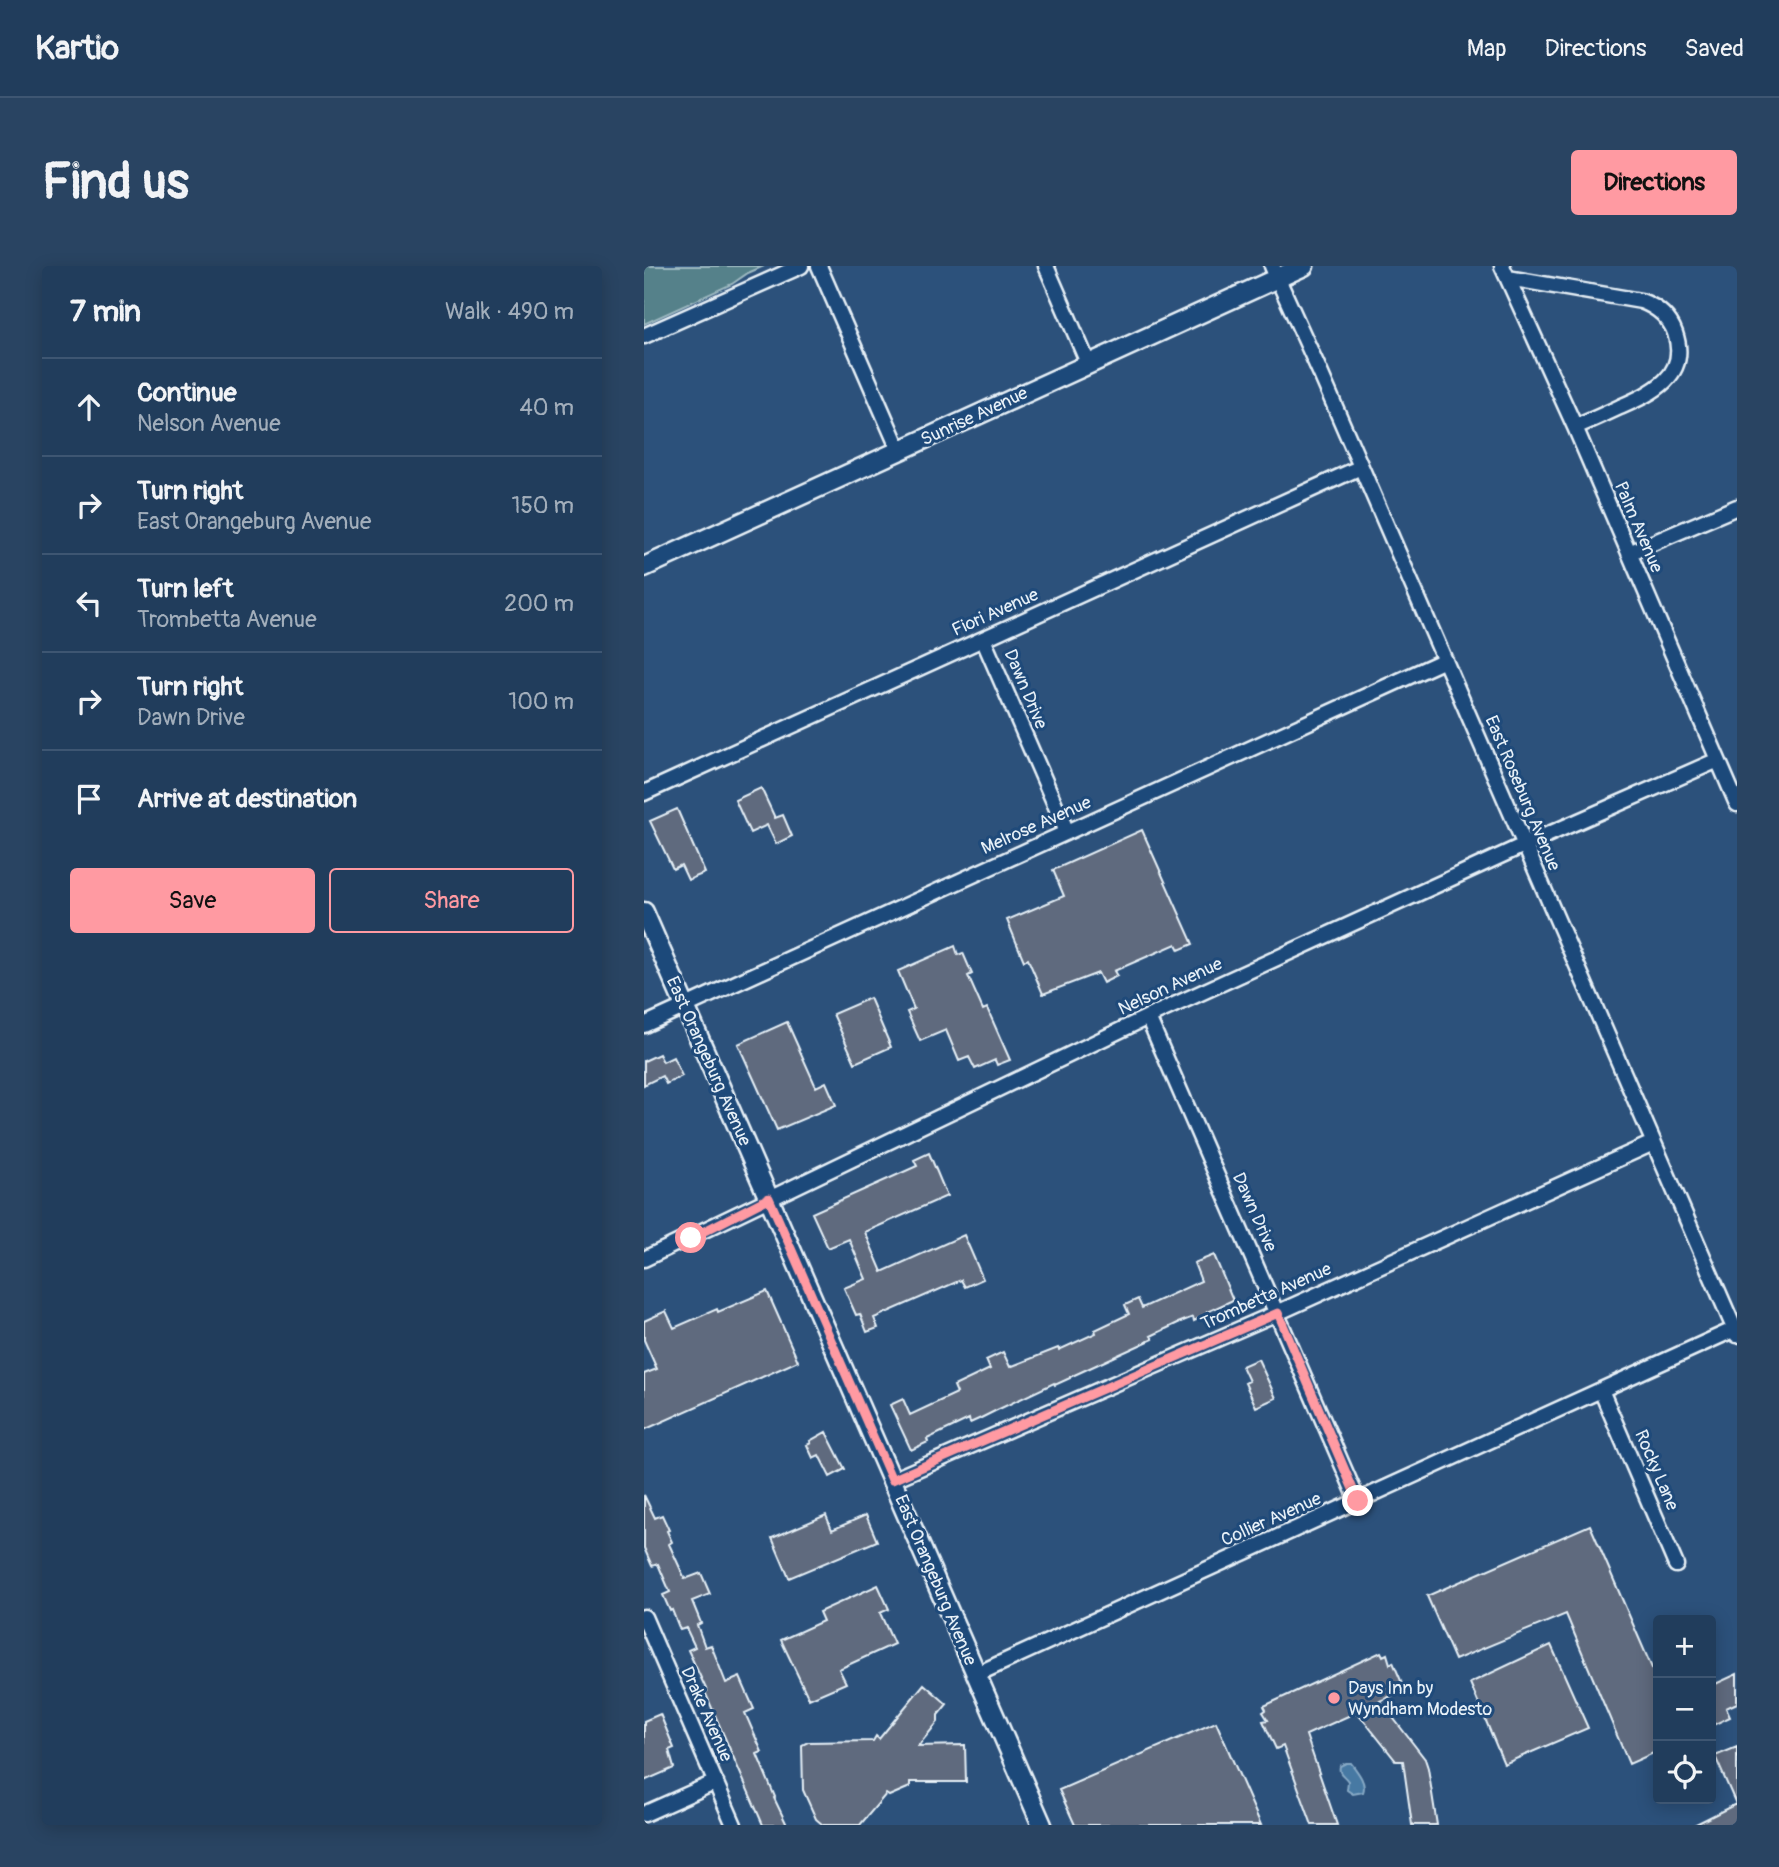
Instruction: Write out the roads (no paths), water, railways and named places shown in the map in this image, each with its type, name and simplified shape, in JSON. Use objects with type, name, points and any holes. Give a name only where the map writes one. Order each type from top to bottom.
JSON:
[{"type":"street","points":[[644,335],[801,266]]},
{"type":"street","points":[[819,266],[899,450]]},
{"type":"street","points":[[1046,266],[1088,363]]},
{"type":"street","name":"Sunrise Avenue","points":[[644,567],[1088,363],[1275,272],[1304,266]]},
{"type":"street","name":"East Roseburg Avenue","points":[[1275,272],[1736,1332]]},
{"type":"street","points":[[1505,272],[1641,301],[1659,310],[1672,326],[1677,338],[1678,352],[1670,377],[1647,395],[1575,428]]},
{"type":"street","name":"Palm Avenue","points":[[1505,272],[1737,804]]},
{"type":"street","name":"Fiori Avenue","points":[[644,793],[1361,467]]},
{"type":"street","points":[[1629,552],[1737,507]]},
{"type":"street","name":"Dawn Drive","points":[[984,639],[1067,832]]},
{"type":"street","name":"Melrose Avenue","points":[[644,1025],[1445,660]]},
{"type":"street","name":"Nelson Avenue","points":[[644,1259],[1149,1017],[1524,845],[1718,760]]},
{"type":"street","name":"East Orangeburg Avenue","points":[[644,912],[1042,1825]]},
{"type":"street","name":"Dawn Drive","points":[[1149,1017],[1358,1501]]},
{"type":"street","name":"Trombetta Avenue","points":[[892,1480],[1278,1313],[1653,1143]]},
{"type":"street","name":"Collier Avenue","points":[[977,1675],[1601,1390],[1736,1332]]},
{"type":"street","name":"Rocky Lane","points":[[1601,1390],[1676,1565]]},
{"type":"street","name":"Drake Avenue","points":[[644,1618],[734,1825]]},
{"type":"street","points":[[644,1814],[716,1782]]},
{"type":"water","points":[[1351,1763],[1361,1777],[1363,1792],[1353,1794],[1347,1790],[1348,1781],[1340,1769],[1340,1766]]},
{"type":"place","name":"Days Inn by Wyndham Modesto","points":[[1334,1698]]}]
